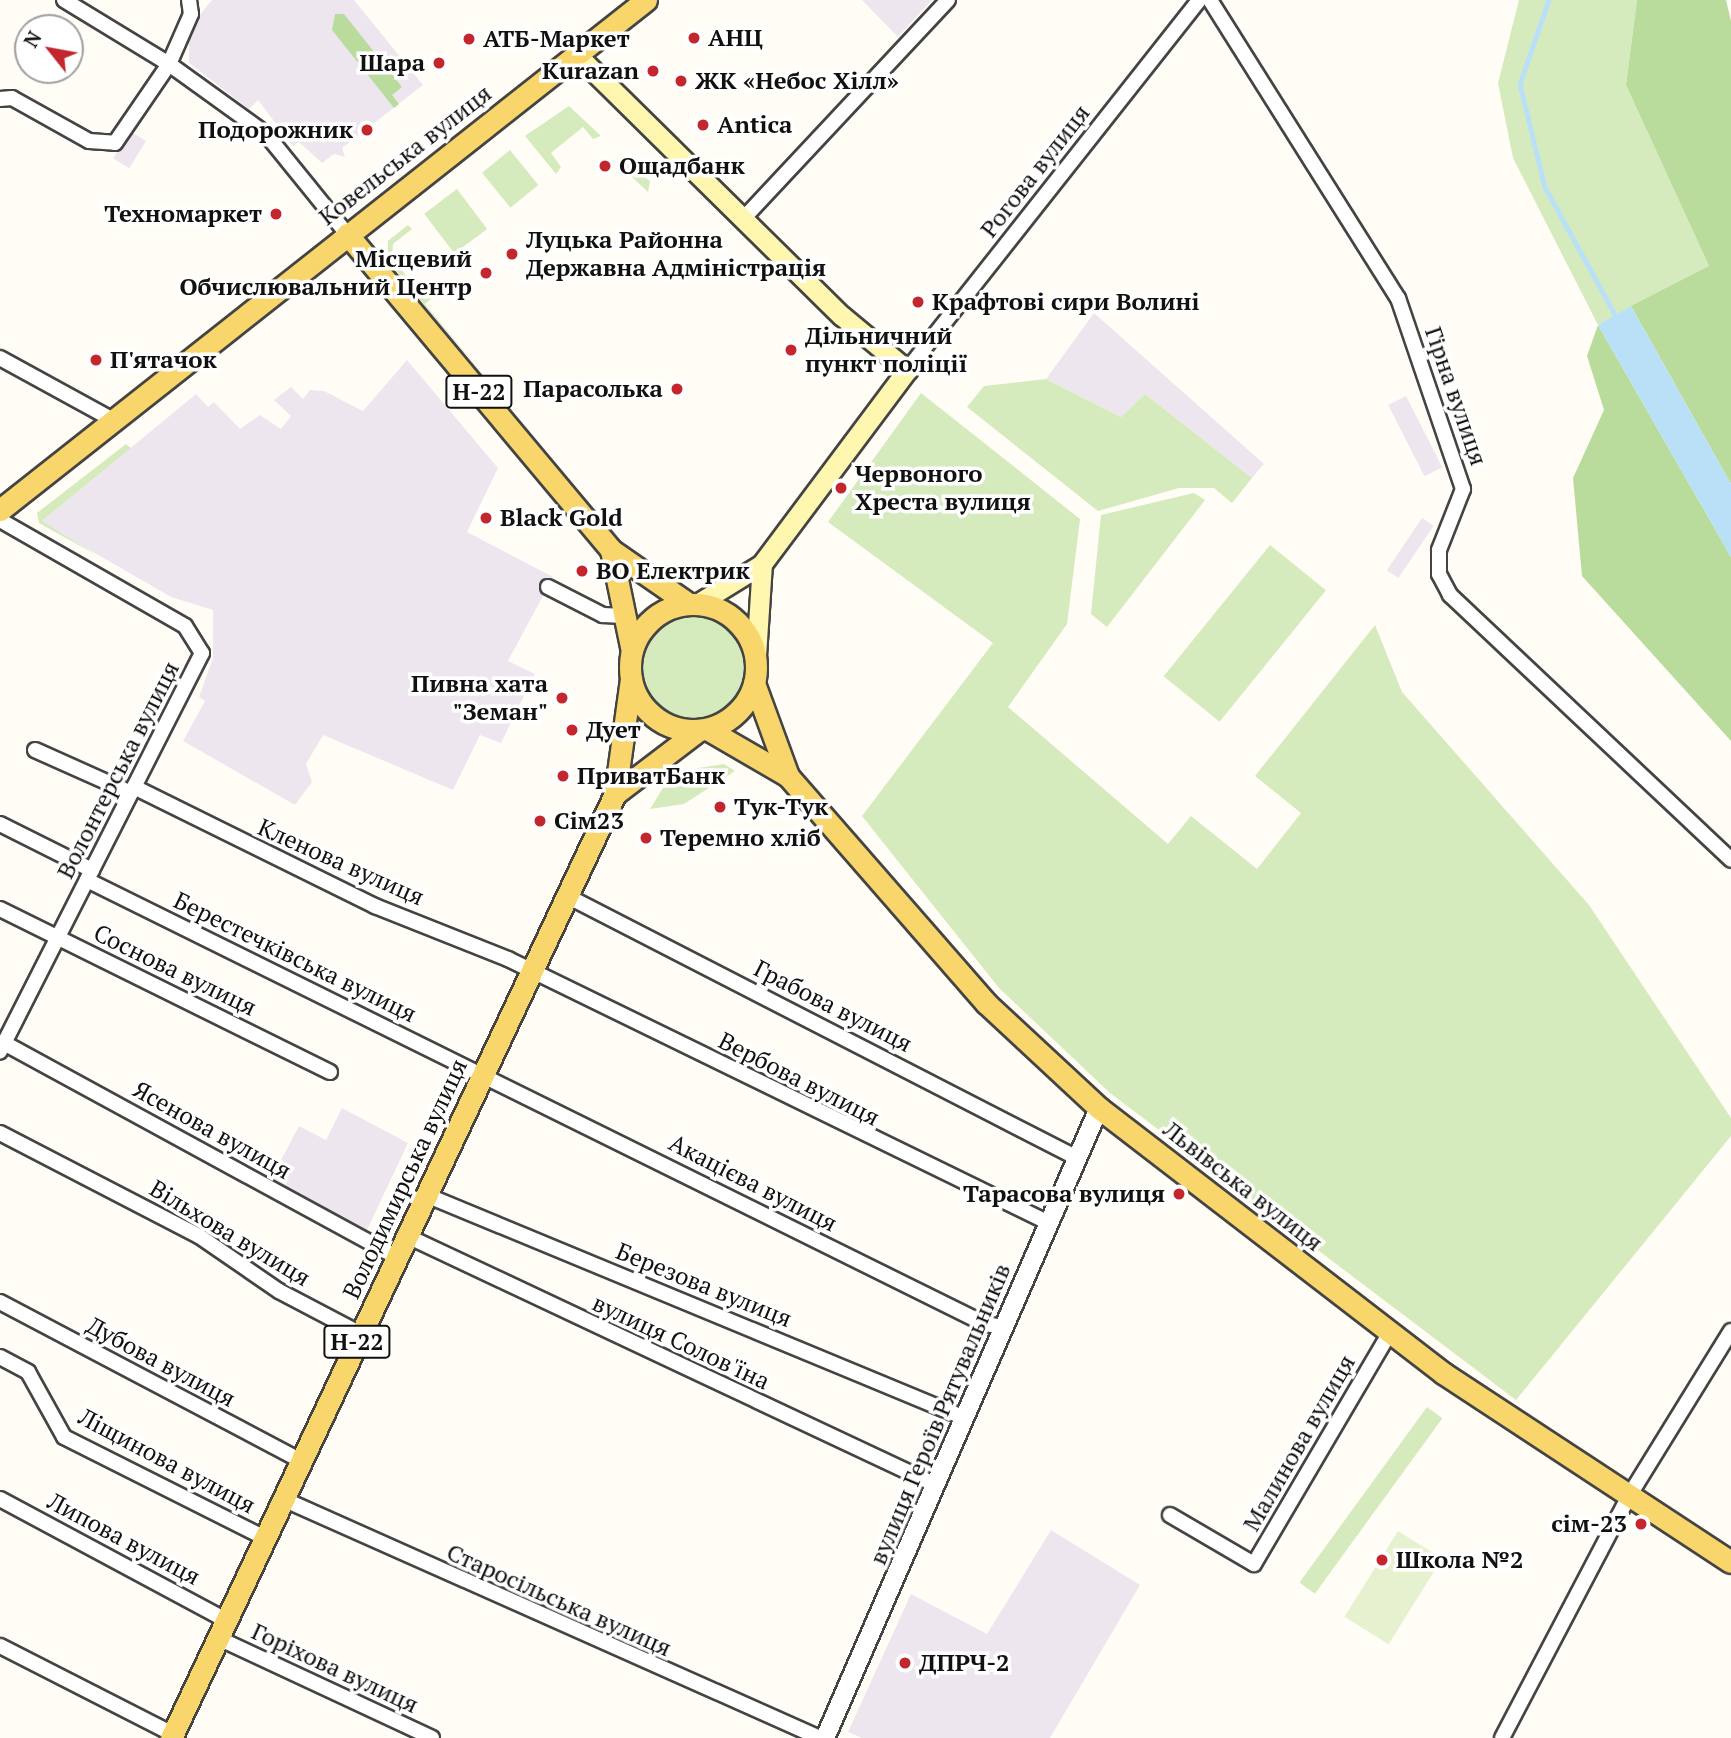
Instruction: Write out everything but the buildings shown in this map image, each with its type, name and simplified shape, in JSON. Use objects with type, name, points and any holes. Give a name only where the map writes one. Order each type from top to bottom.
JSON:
[{"type":"main road","name":"Ковельська вулиця","points":[[0,510],[646,0]]},
{"type":"main road","points":[[576,54],[743,219],[907,370],[762,564],[693,604],[653,618],[632,651]]},
{"type":"main road","name":"Н-22","points":[[347,234],[611,550],[693,604],[735,619],[756,656]]},
{"type":"main road","name":"Н-22","points":[[611,550],[632,651],[631,679]]},
{"type":"main road","points":[[754,683],[762,564]]},
{"type":"main road","points":[[631,679],[656,718],[703,729]]},
{"type":"main road","name":"Володимирська вулиця","points":[[172,1736],[615,794],[631,679]]},
{"type":"main road","name":"Н-22","points":[[703,729],[745,704],[754,683]]},
{"type":"main road","name":"Львівська вулиця","points":[[754,683],[788,776]]},
{"type":"main road","name":"Володимирська вулиця","points":[[615,794],[703,729]]},
{"type":"main road","name":"Львівська вулиця","points":[[703,729],[788,776],[986,1003],[1099,1108],[1389,1334],[1731,1562]]},
{"type":"street","points":[[64,0],[169,64],[266,134],[347,234]]},
{"type":"street","points":[[0,99],[12,98],[89,141],[115,143],[169,64],[191,14],[189,0]]},
{"type":"street","points":[[743,219],[948,0]]},
{"type":"street","name":"Рогова вулиця","points":[[907,370],[1199,0]]},
{"type":"street","name":"Гірна вулиця","points":[[1210,0],[1398,298],[1463,489],[1439,550],[1439,574],[1450,595],[1731,860]]},
{"type":"street","points":[[0,358],[115,421]]},
{"type":"street","name":"Волонтерська вулиця","points":[[0,520],[185,626],[200,641],[198,663],[2,1047]]},
{"type":"street","points":[[548,587],[603,615],[624,616]]},
{"type":"street","name":"Кленова вулиця","points":[[35,750],[132,790],[375,906],[531,972]]},
{"type":"street","name":"Берестечківська вулиця","points":[[0,824],[89,875],[483,1074]]},
{"type":"street","name":"Грабова вулиця","points":[[567,896],[1077,1158]]},
{"type":"street","name":"Соснова вулиця","points":[[0,909],[330,1072]]},
{"type":"street","name":"Вербова вулиця","points":[[531,972],[1048,1223]]},
{"type":"street","name":"Ясенова вулиця","points":[[2,1047],[397,1257]]},
{"type":"street","name":"Акацієва вулиця","points":[[483,1074],[985,1324],[1003,1327]]},
{"type":"street","name":"вулиця Героїв Рятувальників","points":[[825,1737],[1099,1108]]},
{"type":"street","name":"Вільхова вулиця","points":[[0,1133],[199,1236],[279,1292],[361,1334]]},
{"type":"street","name":"Березова вулиця","points":[[426,1195],[965,1418]]},
{"type":"street","name":"вулиця Солов'їна","points":[[407,1236],[936,1485]]},
{"type":"street","name":"Дубова вулиця","points":[[0,1302],[301,1461]]},
{"type":"street","points":[[1502,1738],[1629,1496],[1731,1331]]},
{"type":"street","name":"Малинова вулиця","points":[[1170,1515],[1254,1564],[1389,1334]]},
{"type":"street","name":"Ліщинова вулиця","points":[[0,1357],[28,1372],[64,1437],[265,1538]]},
{"type":"street","name":"Липова вулиця","points":[[0,1499],[222,1629]]},
{"type":"street","name":"Старосільська вулиця","points":[[283,1499],[825,1737]]},
{"type":"street","name":"Горіхова вулиця","points":[[222,1629],[432,1738]]},
{"type":"street","points":[[0,1646],[172,1736]]},
{"type":"shaded area","points":[[212,0],[354,0],[423,85],[342,148],[345,157],[334,154],[322,163],[299,142],[293,146],[258,100],[249,109],[189,63],[189,28]]},
{"type":"shaded area","points":[[862,0],[932,0],[898,37]]},
{"type":"shaded area","points":[[130,131],[146,141],[129,168],[113,158]]},
{"type":"shaded area","points":[[1094,313],[1264,464],[1252,478],[1145,394],[1121,417],[1046,379]]},
{"type":"shaded area","points":[[407,360],[498,468],[467,532],[553,577],[508,661],[535,674],[501,743],[480,735],[453,790],[323,735],[306,764],[312,782],[295,805],[183,741],[205,701],[199,697],[213,658],[213,610],[171,597],[41,522],[196,394],[208,407],[214,402],[240,429],[260,415],[281,429],[291,416],[274,400],[291,387],[303,399],[310,390],[324,391],[363,411]]},
{"type":"shaded area","points":[[1406,396],[1442,467],[1424,476],[1388,405]]},
{"type":"shaded area","points":[[1422,518],[1434,526],[1398,578],[1387,570]]},
{"type":"shaded area","points":[[342,1108],[408,1143],[367,1230],[271,1179],[299,1126],[326,1140]]},
{"type":"shaded area","name":"ДПРЧ-2","points":[[1051,1530],[1140,1585],[1050,1738],[862,1738],[848,1732],[911,1594],[987,1634]]},
{"type":"green space","points":[[1519,0],[1637,0],[1626,85],[1709,266],[1598,325],[1513,158],[1498,83]]},
{"type":"green space","points":[[1637,0],[1726,0],[1731,21],[1731,484],[1631,306],[1709,266],[1626,85]]},
{"type":"green space","points":[[335,14],[344,14],[402,87],[392,95],[399,104],[394,108],[332,30]]},
{"type":"green space","points":[[569,106],[601,136],[593,139],[583,127],[551,153],[561,167],[556,174],[525,136]]},
{"type":"green space","points":[[510,150],[538,185],[510,208],[482,173]]},
{"type":"green space","points":[[624,161],[650,181],[648,192],[620,166]]},
{"type":"green space","points":[[457,189],[487,229],[454,254],[424,214]]},
{"type":"green space","points":[[408,225],[412,229],[393,244],[392,258],[425,299],[455,280],[425,304],[495,389],[388,262],[388,241]]},
{"type":"green space","points":[[1598,325],[1731,557],[1731,741],[1582,576],[1573,478],[1604,410],[1587,356]]},
{"type":"green space","points":[[1046,379],[1121,417],[1145,394],[1252,478],[1232,503],[1214,488],[1179,488],[1098,511],[967,407],[984,386]]},
{"type":"green space","points":[[921,393],[1080,519],[1067,624],[1008,707],[1168,844],[1191,816],[1257,869],[1301,813],[1255,776],[1375,625],[1402,692],[1589,905],[1731,1118],[1731,1136],[1516,1400],[1110,1093],[999,988],[862,816],[993,643],[828,522]]},
{"type":"green space","points":[[126,444],[131,448],[42,521],[98,556],[39,523],[37,513]]},
{"type":"green space","points":[[1194,493],[1205,500],[1107,627],[1091,614],[1101,515]]},
{"type":"green space","points":[[1270,545],[1326,590],[1220,722],[1164,676]]},
{"type":"green space","points":[[693,616],[712,620],[729,631],[740,648],[744,667],[740,686],[729,703],[712,714],[693,718],[674,714],[657,703],[646,686],[642,667],[646,648],[657,631],[674,620]]},
{"type":"green space","points":[[724,764],[735,771],[684,804],[650,809],[673,772]]},
{"type":"green space","points":[[1427,1407],[1442,1418],[1315,1594],[1299,1583]]},
{"type":"green space","points":[[1398,1531],[1442,1559],[1389,1644],[1344,1617]]},
{"type":"water","points":[[1631,306],[1731,484],[1731,557],[1598,325]]},
{"type":"waterway","points":[[1549,0],[1520,84],[1545,187],[1617,318]]},
{"type":"place","name":"АНЦ","points":[[694,38]]},
{"type":"place","name":"АТБ-Маркет","points":[[469,39]]},
{"type":"place","name":"Шара","points":[[439,63]]},
{"type":"place","name":"Kurazan","points":[[653,71]]},
{"type":"place","name":"ЖК «Небос Хілл»","points":[[681,81]]},
{"type":"place","name":"Antica","points":[[703,125]]},
{"type":"place","name":"Подорожник","points":[[367,130]]},
{"type":"place","name":"Ощадбанк","points":[[605,166]]},
{"type":"place","name":"Техномаркет","points":[[276,214]]},
{"type":"place","name":"Луцька Районна Державна Адміністрація","points":[[512,254]]},
{"type":"place","name":"Місцевий Обчислювальний Центр","points":[[486,273]]},
{"type":"place","name":"Крафтові сири Волині","points":[[918,302]]},
{"type":"place","name":"Дільничний пункт поліції","points":[[791,350]]},
{"type":"place","name":"П'ятачок","points":[[96,360]]},
{"type":"place","name":"Парасолька","points":[[677,389]]},
{"type":"place","name":"Червоного Хреста вулиця","points":[[841,488]]},
{"type":"place","name":"Black Gold","points":[[486,518]]},
{"type":"place","name":"ВО Електрик","points":[[582,571]]},
{"type":"place","name":"Пивна хата \"Земан\"","points":[[562,698]]},
{"type":"place","name":"Дует","points":[[572,730]]},
{"type":"place","name":"ПриватБанк","points":[[563,776]]},
{"type":"place","name":"Тук-Тук","points":[[720,807]]},
{"type":"place","name":"Сім23","points":[[540,821]]},
{"type":"place","name":"Теремно хліб","points":[[646,838]]},
{"type":"place","name":"Тарасова вулиця","points":[[1179,1194]]},
{"type":"place","name":"сім-23","points":[[1641,1524]]},
{"type":"place","name":"Школа №2","points":[[1382,1560]]},
{"type":"place","name":"ДПРЧ-2","points":[[905,1663]]}]
